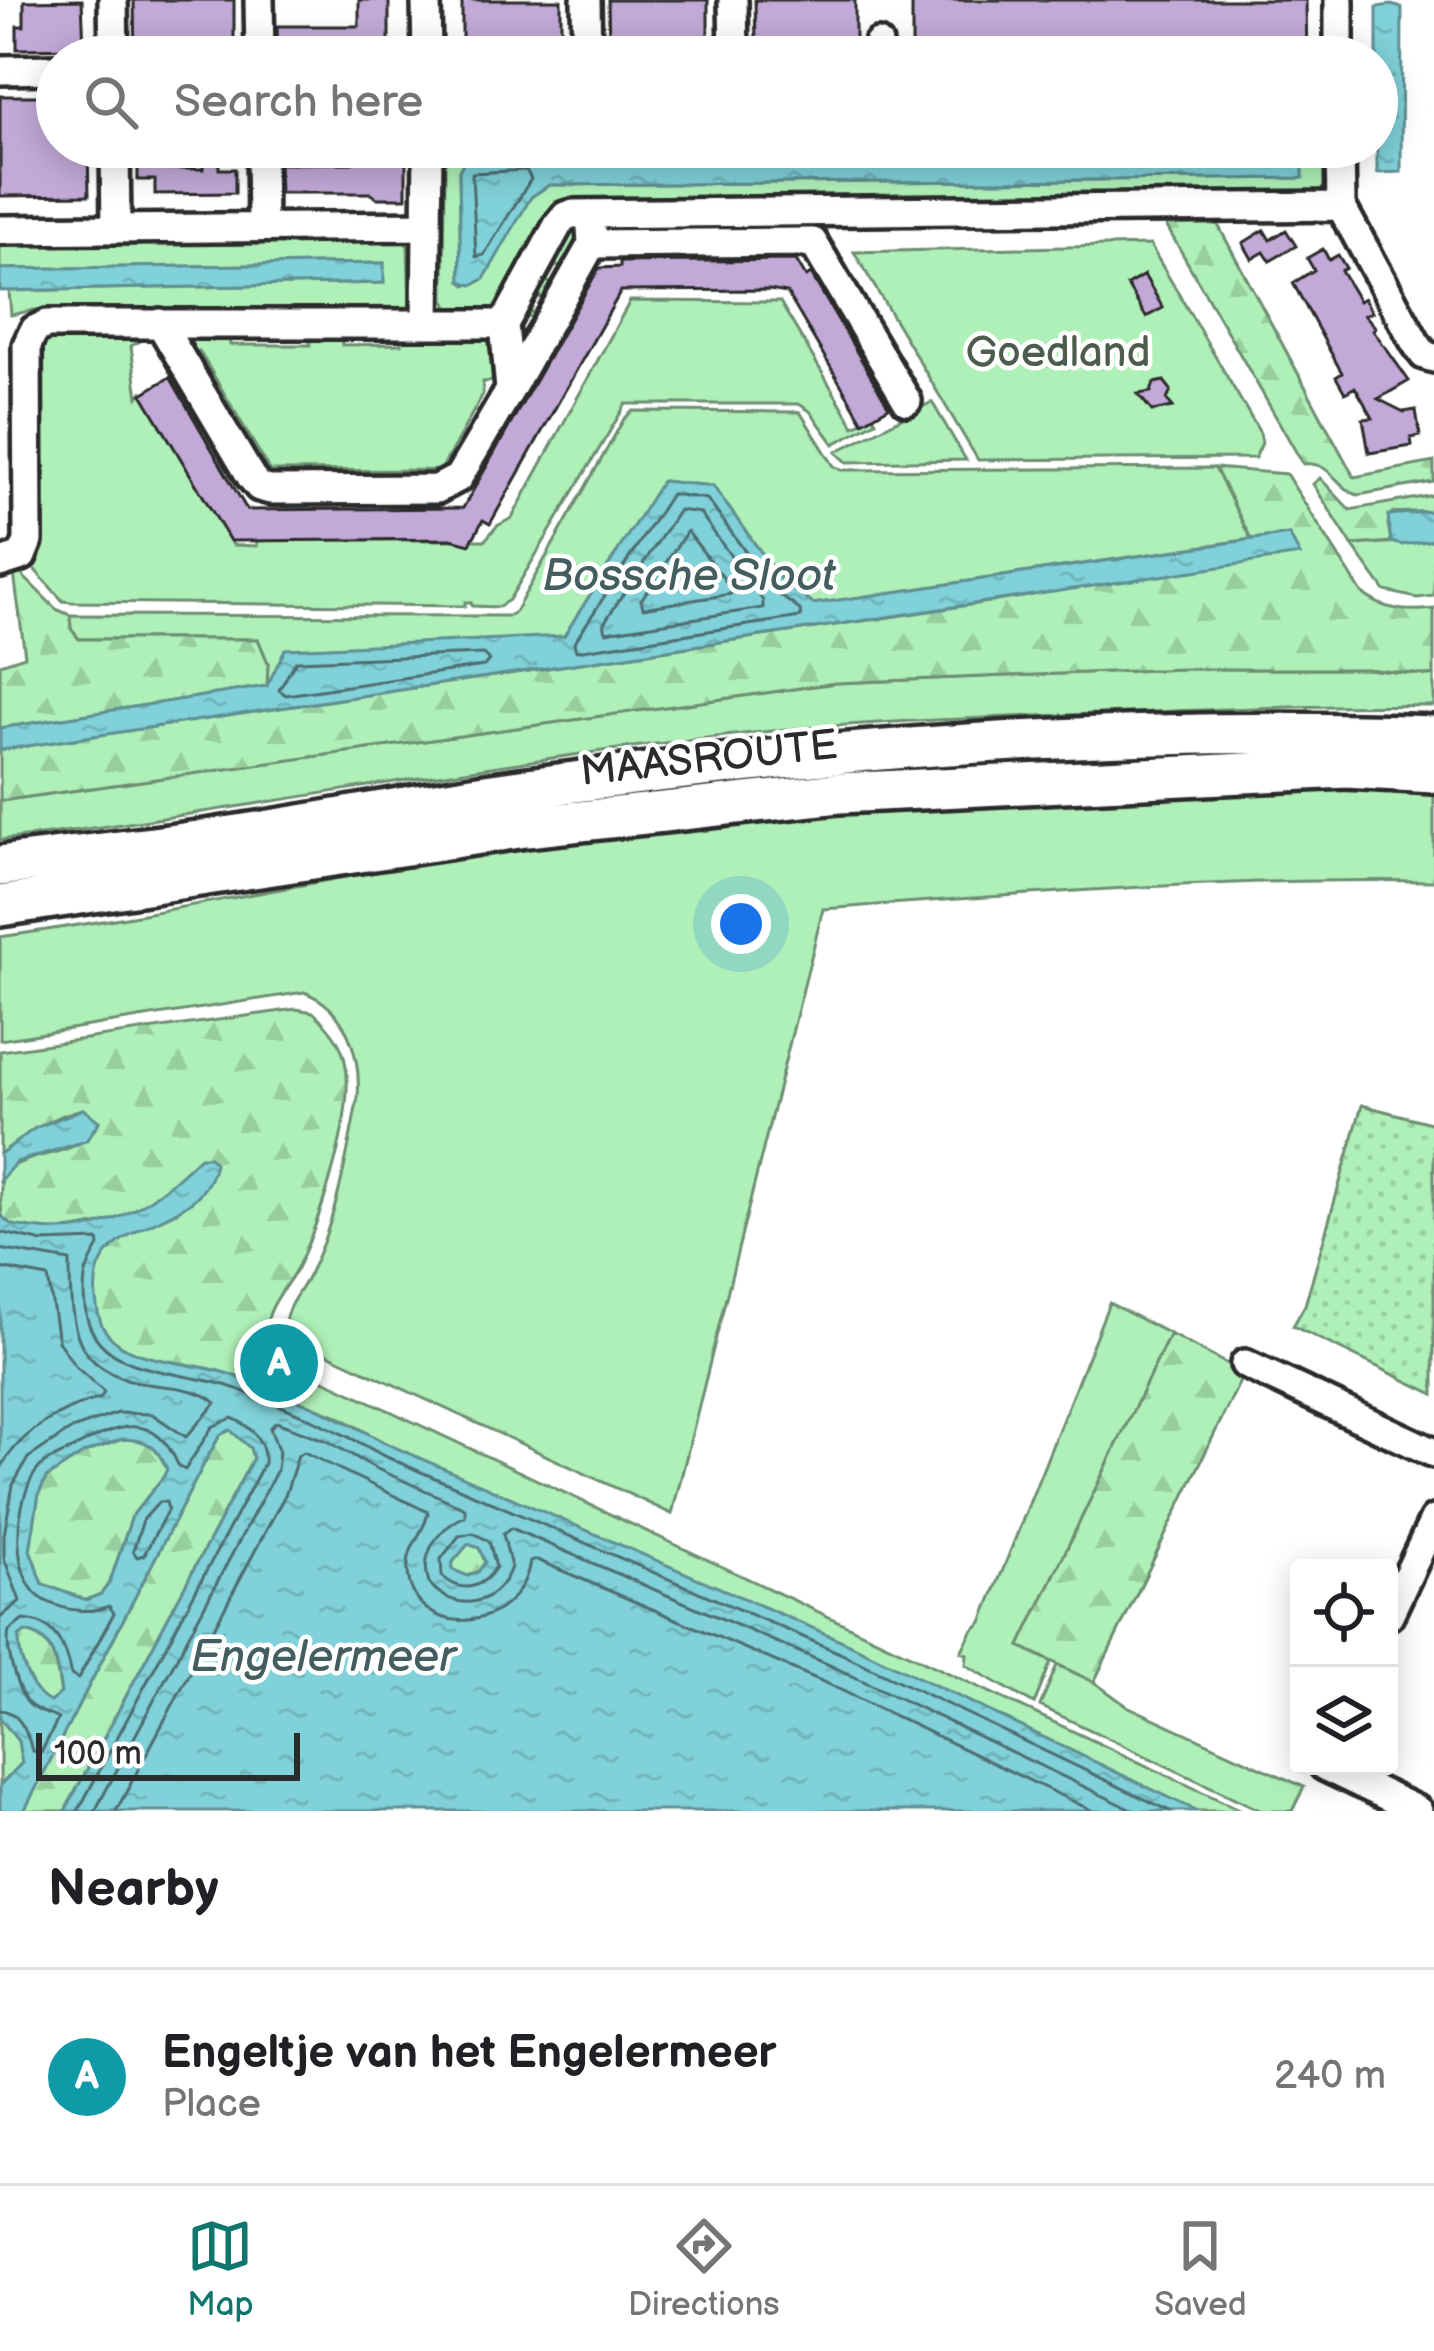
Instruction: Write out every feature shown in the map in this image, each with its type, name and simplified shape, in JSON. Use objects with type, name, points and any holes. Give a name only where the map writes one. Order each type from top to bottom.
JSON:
[{"type":"highway","name":"MAASROUTE","points":[[0,866],[223,838],[514,790],[840,752],[1169,735],[1434,736]]},
{"type":"highway","name":"MAASROUTE","points":[[0,906],[526,827],[839,793],[1346,768],[1434,772]]},
{"type":"street","points":[[113,0],[114,36]]},
{"type":"street","points":[[260,0],[260,36]]},
{"type":"street","points":[[427,0],[427,36]]},
{"type":"street","points":[[586,0],[587,36]]},
{"type":"street","points":[[733,0],[734,36]]},
{"type":"street","points":[[1339,0],[1339,36]]},
{"type":"street","points":[[0,70],[36,70]]},
{"type":"street","points":[[115,168],[116,229]]},
{"type":"street","points":[[261,168],[262,227]]},
{"type":"street","points":[[426,322],[428,168]]},
{"type":"street","points":[[1340,168],[1341,206],[1415,342],[1424,355],[1434,358]]},
{"type":"street","points":[[510,390],[504,324],[565,216],[591,212],[1341,206]]},
{"type":"street","points":[[160,323],[260,487],[437,490],[458,478],[592,244],[591,212]]},
{"type":"street","points":[[0,230],[427,226]]},
{"type":"street","points":[[592,244],[813,242],[908,400]]},
{"type":"street","points":[[0,562],[22,556],[28,541],[27,344],[34,331],[46,324],[504,324]]},
{"type":"street","points":[[1245,1364],[1434,1453]]},
{"type":"street","points":[[1398,1596],[1434,1520]]},
{"type":"street","points":[[1343,1775],[1418,1811]]},
{"type":"green space","points":[[445,168],[460,168],[461,281],[466,285],[478,283],[531,197],[549,185],[1302,178],[1302,168],[1326,168],[1326,186],[1317,192],[568,201],[556,207],[498,305],[467,310],[448,307],[444,299]]},
{"type":"green space","points":[[1211,212],[1354,477],[1434,462],[1434,482],[1358,495],[1321,466],[1303,464],[1159,213]]},
{"type":"green space","points":[[572,223],[583,230],[566,271],[556,265],[547,281],[557,288],[550,301],[538,296],[530,311],[539,322],[518,311]]},
{"type":"green space","points":[[404,241],[410,307],[34,310],[11,315],[9,291],[383,283],[384,263],[0,269],[0,242]]},
{"type":"green space","name":"Goedland","points":[[1150,245],[1260,433],[1262,443],[1255,458],[978,460],[854,252]]},
{"type":"green space","points":[[630,301],[780,302],[854,426],[873,416],[876,421],[834,444],[810,411],[799,404],[626,404],[509,600],[498,607],[472,606],[471,602],[465,606],[71,602],[63,601],[25,559],[40,336],[148,337],[131,346],[138,397],[142,392],[233,545],[257,546],[257,540],[485,540],[512,518]]},
{"type":"green space","points":[[310,331],[341,331],[342,345],[401,344],[402,334],[488,336],[496,381],[483,382],[483,394],[441,470],[270,471],[199,351],[187,357],[187,346],[196,336],[229,336],[230,345],[310,345]]},
{"type":"green space","points":[[932,402],[966,460],[847,462],[836,452]]},
{"type":"green space","points":[[633,411],[800,412],[834,466],[842,470],[1215,468],[1251,539],[813,604],[784,584],[713,486],[663,481],[564,636],[467,644],[267,686],[268,663],[258,639],[79,639],[71,629],[70,615],[508,616],[515,612],[624,419]]},
{"type":"green space","points":[[1215,468],[1286,474],[1362,593],[1396,609],[1434,609],[1434,676],[1367,669],[1182,669],[835,683],[0,801],[0,750],[1023,597],[1289,534],[1251,539]]},
{"type":"green space","points":[[1320,478],[1350,510],[1434,495],[1434,511],[1392,513],[1388,524],[1391,542],[1352,545],[1313,484]]},
{"type":"green space","points":[[1434,540],[1434,596],[1417,598],[1385,591],[1352,545]]},
{"type":"green space","points":[[13,566],[56,609],[70,615],[71,629],[79,639],[258,639],[268,663],[267,686],[0,728],[0,664],[25,656]]},
{"type":"green space","points":[[1182,669],[1367,669],[1434,676],[1434,706],[1280,707],[773,731],[579,754],[0,840],[0,801],[835,683]]},
{"type":"green space","points":[[1344,788],[1434,791],[1434,881],[1205,884],[823,909],[672,1514],[328,1354],[285,1328],[289,1308],[317,1257],[333,1212],[358,1097],[354,1050],[341,1021],[319,999],[304,992],[0,1040],[0,937],[485,852],[653,830],[949,805]]},
{"type":"green space","points":[[296,1009],[313,1012],[332,1033],[342,1051],[347,1078],[342,1132],[327,1191],[299,1264],[267,1321],[270,1346],[292,1365],[282,1394],[211,1369],[129,1350],[107,1334],[99,1319],[95,1290],[101,1261],[122,1239],[177,1212],[200,1157],[148,1203],[117,1219],[44,1231],[13,1226],[3,1219],[3,1173],[80,1142],[99,1122],[83,1109],[71,1112],[0,1154],[0,1051]]},
{"type":"green space","points":[[1362,1105],[1434,1124],[1434,1394],[1293,1326],[1305,1305]]},
{"type":"green space","points":[[1109,1303],[1170,1334],[1020,1646],[1051,1662],[1034,1704],[966,1665],[967,1654],[961,1652],[982,1622]]},
{"type":"green space","points":[[1170,1334],[1244,1373],[1094,1682],[1020,1646]]},
{"type":"green space","points":[[292,1365],[1243,1811],[1197,1811],[845,1642],[387,1444],[338,1416],[282,1394]]},
{"type":"green space","points":[[231,1430],[250,1448],[253,1458],[65,1811],[24,1811],[207,1458],[220,1435]]},
{"type":"green space","points":[[122,1439],[150,1446],[167,1470],[132,1516],[110,1582],[101,1594],[86,1600],[43,1584],[30,1550],[46,1478],[84,1453]]},
{"type":"green space","points":[[468,1544],[479,1547],[485,1562],[468,1576],[452,1570]]},
{"type":"green space","points":[[25,1632],[43,1640],[53,1655],[61,1694],[50,1703],[37,1692],[23,1665],[19,1637]]},
{"type":"green space","points":[[1057,1665],[1094,1682],[1127,1706],[1304,1787],[1292,1811],[1262,1811],[1040,1706]]},
{"type":"green space","points":[[0,1718],[18,1741],[22,1763],[0,1785]]},
{"type":"water","points":[[1377,7],[1402,8],[1401,172],[1377,173],[1377,168],[1398,168],[1398,36],[1377,36]]},
{"type":"water","points":[[1303,168],[1303,178],[549,185],[531,197],[484,279],[472,285],[461,281],[459,171]]},
{"type":"water","points":[[384,263],[384,283],[0,291],[0,269]]},
{"type":"water","name":"Bossche Sloot","points":[[662,481],[713,486],[784,584],[813,604],[1289,534],[1300,555],[0,750],[0,728],[267,686],[285,649],[564,636]]},
{"type":"water","points":[[1434,511],[1434,540],[1391,542],[1388,515]]},
{"type":"water","points":[[83,1109],[99,1121],[86,1141],[16,1162],[0,1181],[0,1154],[35,1128]]},
{"type":"water","name":"Engelermeer","points":[[200,1157],[215,1163],[206,1186],[190,1203],[127,1237],[109,1251],[98,1271],[99,1319],[120,1345],[156,1359],[226,1373],[308,1404],[387,1444],[845,1642],[1197,1811],[65,1811],[253,1458],[250,1448],[230,1430],[220,1435],[207,1458],[24,1811],[0,1811],[0,1785],[22,1763],[18,1741],[0,1718],[0,1213],[22,1227],[82,1228],[125,1215]],"holes":[[[122,1439],[150,1445],[167,1469],[132,1516],[110,1582],[101,1594],[86,1600],[43,1584],[30,1550],[46,1478],[84,1453]],[[468,1544],[479,1548],[485,1562],[468,1576],[452,1569]],[[25,1632],[35,1635],[53,1655],[61,1693],[50,1702],[27,1674],[19,1637]]]},
{"type":"building","points":[[82,0],[84,36],[36,36],[36,49],[17,49],[17,26],[24,26],[24,1]]},
{"type":"building","points":[[134,0],[234,0],[234,36],[135,36]]},
{"type":"building","points":[[359,0],[389,0],[389,36],[277,36],[277,26],[359,26]]},
{"type":"building","points":[[462,0],[561,0],[561,36],[462,36]]},
{"type":"building","points":[[608,0],[708,0],[708,36],[609,36]]},
{"type":"building","points":[[755,0],[855,0],[855,36],[756,36]]},
{"type":"building","points":[[912,0],[1306,0],[1307,36],[912,36]]},
{"type":"building","points":[[0,96],[36,96],[36,168],[88,168],[89,195],[0,196]]},
{"type":"building","points":[[138,168],[235,169],[235,193],[155,194],[155,180],[138,180]]},
{"type":"building","points":[[279,168],[406,168],[406,198],[280,193]]},
{"type":"building","points":[[1264,230],[1270,240],[1286,230],[1296,246],[1270,261],[1264,252],[1252,259],[1243,243]]},
{"type":"building","points":[[1323,249],[1329,260],[1338,255],[1346,268],[1341,271],[1359,301],[1364,298],[1372,312],[1365,315],[1373,330],[1409,381],[1378,399],[1404,412],[1416,410],[1420,436],[1411,438],[1412,446],[1369,453],[1363,419],[1373,418],[1355,387],[1345,393],[1336,377],[1342,373],[1293,283],[1314,270],[1307,258]]},
{"type":"building","points":[[796,260],[806,277],[811,274],[889,407],[863,422],[787,293],[621,291],[490,524],[483,520],[470,544],[451,539],[230,541],[142,394],[170,377],[247,510],[463,508],[599,268],[620,267],[620,262]]},
{"type":"building","points":[[1144,275],[1163,308],[1146,317],[1127,285]]},
{"type":"building","points":[[1164,381],[1171,390],[1167,400],[1173,407],[1152,411],[1138,394],[1151,392],[1154,383]]},
{"type":"place","name":"Engeltje van het Engelermeer","points":[[279,1363]]}]
